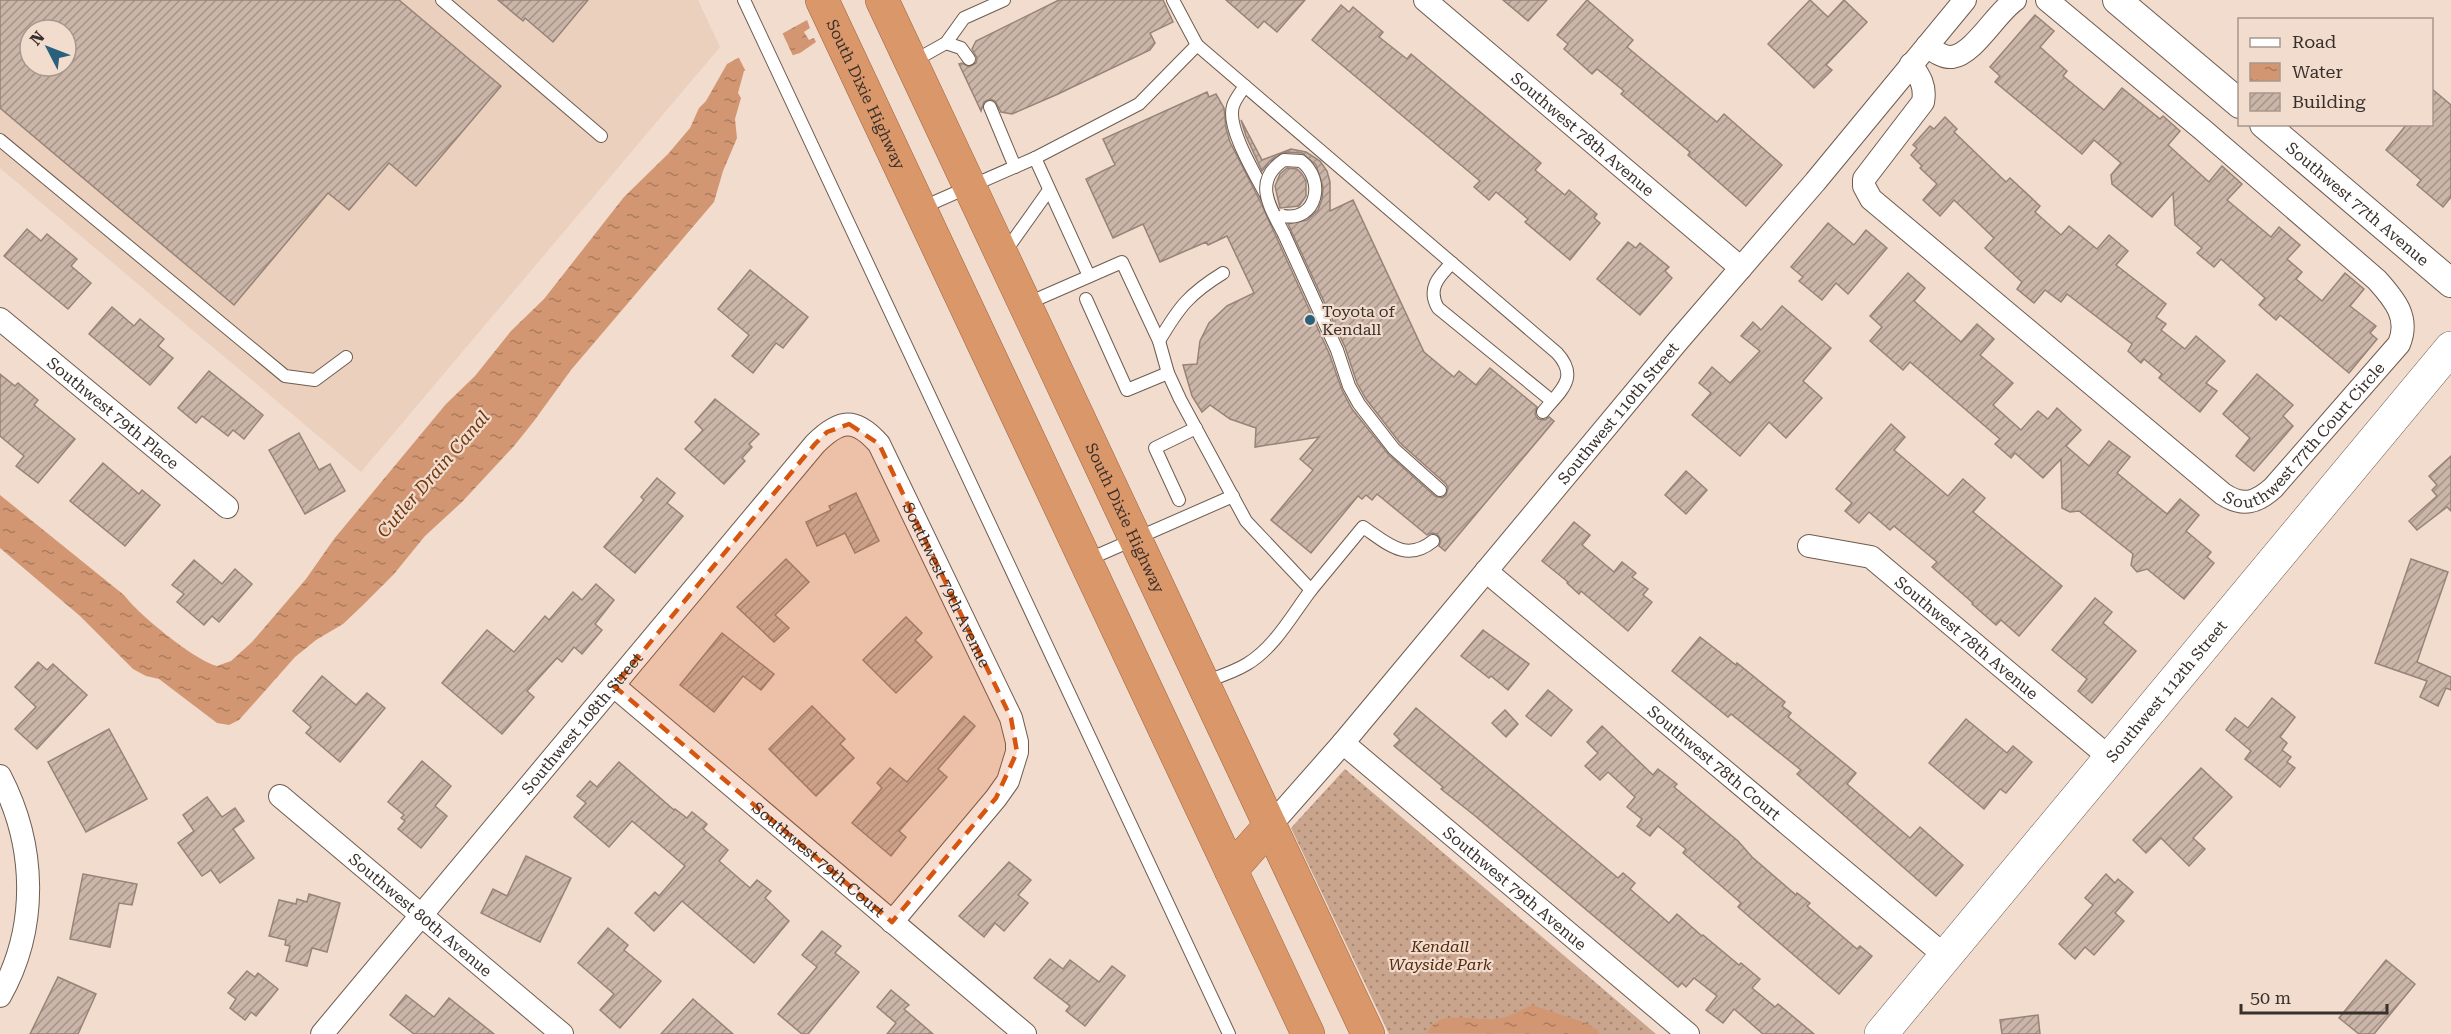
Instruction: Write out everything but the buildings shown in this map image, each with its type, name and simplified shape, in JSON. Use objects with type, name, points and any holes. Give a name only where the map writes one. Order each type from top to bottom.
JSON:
[{"type":"highway","name":"South Dixie Highway","points":[[822,0],[1308,1034]]},
{"type":"highway","name":"South Dixie Highway","points":[[882,0],[1368,1034]]},
{"type":"highway","points":[[1231,870],[1270,826]]},
{"type":"main road","name":"Southwest 112th Street","points":[[1881,1034],[1944,955],[2451,348]]},
{"type":"street","name":"Southwest 78th Avenue","points":[[1425,0],[1741,268]]},
{"type":"street","name":"Southwest 110th Street","points":[[1270,826],[1343,743],[1965,0]]},
{"type":"street","points":[[1927,46],[1946,57],[1953,57],[1965,51],[2014,0]]},
{"type":"street","name":"Southwest 77th Court Circle","points":[[1890,146],[1864,179],[1863,186],[1871,199],[2223,494],[2234,501],[2246,504],[2257,500],[2273,488],[2399,344],[2404,333],[2400,310],[2377,280],[2203,130],[2047,0]]},
{"type":"street","points":[[2117,0],[2238,102]]},
{"type":"street","points":[[1868,117],[1890,146],[1923,102],[1925,91],[1922,80],[1911,64]]},
{"type":"street","name":"Southwest 77th Avenue","points":[[2266,126],[2451,283]]},
{"type":"street","name":"Southwest 79th Place","points":[[0,319],[227,507]]},
{"type":"street","name":"Southwest 108th Street","points":[[322,1034],[815,444],[839,425],[849,424]]},
{"type":"street","name":"Southwest 79th Avenue","points":[[849,424],[860,427],[879,444],[1011,718],[1017,742],[1015,762],[1008,781],[892,922]]},
{"type":"street","name":"Southwest 78th Avenue","points":[[1809,546],[1871,556],[2110,758]]},
{"type":"street","name":"Southwest 78th Court","points":[[1486,571],[1944,955]]},
{"type":"street","name":"Southwest 79th Court","points":[[614,686],[1024,1034]]},
{"type":"street","name":"Southwest 79th Avenue","points":[[1343,743],[1688,1034]]},
{"type":"street","points":[[0,776],[17,815],[25,842],[29,888],[23,938],[0,996]]},
{"type":"street","name":"Southwest 80th Avenue","points":[[280,796],[562,1034]]},
{"type":"lane","points":[[744,0],[1229,1034]]},
{"type":"lane","points":[[912,62],[946,43],[964,18],[1004,0]]},
{"type":"lane","points":[[1173,0],[1197,45],[1566,363],[1569,375],[1565,384],[1543,412]]},
{"type":"lane","points":[[450,2],[601,136]]},
{"type":"lane","points":[[946,43],[961,48],[969,59]]},
{"type":"lane","points":[[920,208],[1035,158],[1138,104],[1197,45]]},
{"type":"lane","points":[[1245,86],[1232,108],[1236,131],[1268,199],[1276,210],[1283,216],[1293,217],[1309,208],[1317,188],[1314,174],[1301,161],[1284,160],[1270,171],[1266,183],[1267,200],[1337,350],[1349,386],[1359,404],[1394,449],[1440,490]]},
{"type":"lane","points":[[990,107],[1015,167]]},
{"type":"lane","points":[[0,140],[285,376],[315,380],[346,357]]},
{"type":"lane","points":[[1035,158],[1089,276]]},
{"type":"lane","points":[[1002,256],[1049,190]]},
{"type":"lane","points":[[1025,304],[1122,262],[1159,341],[1168,373],[1246,521],[1311,590]]},
{"type":"lane","points":[[1452,263],[1438,277],[1432,290],[1433,300],[1438,308],[1552,401]]},
{"type":"lane","points":[[1159,341],[1186,300],[1198,288],[1223,273]]},
{"type":"lane","points":[[1086,299],[1127,390],[1168,373]]},
{"type":"lane","points":[[1179,500],[1155,448],[1196,428]]},
{"type":"lane","points":[[1086,560],[1136,540],[1233,495]]},
{"type":"lane","points":[[1203,683],[1247,664],[1255,658],[1283,629],[1311,590],[1363,527],[1403,551],[1414,552],[1434,541]]},
{"type":"highlighted area","points":[[849,424],[879,444],[1011,718],[1017,752],[996,798],[892,922],[614,686],[815,444],[827,432]]},
{"type":"shaded area","points":[[0,0],[698,0],[720,47],[361,472],[0,168]]},
{"type":"green space","name":"Kendall Wayside Park","points":[[1345,769],[1656,1034],[1389,1034],[1291,828]]},
{"type":"water","name":"Cutler Drain Canal","points":[[807,20],[810,28],[804,32],[809,40],[814,38],[816,42],[800,53],[744,71],[738,93],[741,98],[735,119],[737,138],[723,171],[714,202],[571,370],[514,446],[462,502],[425,536],[394,574],[362,606],[343,624],[316,640],[295,657],[239,720],[229,725],[217,723],[159,679],[146,676],[133,669],[80,616],[0,548],[0,495],[124,595],[181,646],[217,666],[231,661],[252,642],[306,579],[334,539],[446,404],[475,376],[511,331],[544,299],[624,197],[668,154],[690,128],[699,108],[706,101],[727,64]]},
{"type":"water","points":[[1532,1005],[1583,1022],[1598,1030],[1599,1034],[1427,1033],[1441,1020],[1460,1017],[1501,1018]]},
{"type":"pier","points":[[781,30],[794,58],[747,74],[737,54]]},
{"type":"place","name":"Toyota of Kendall","points":[[1310,320]]}]
